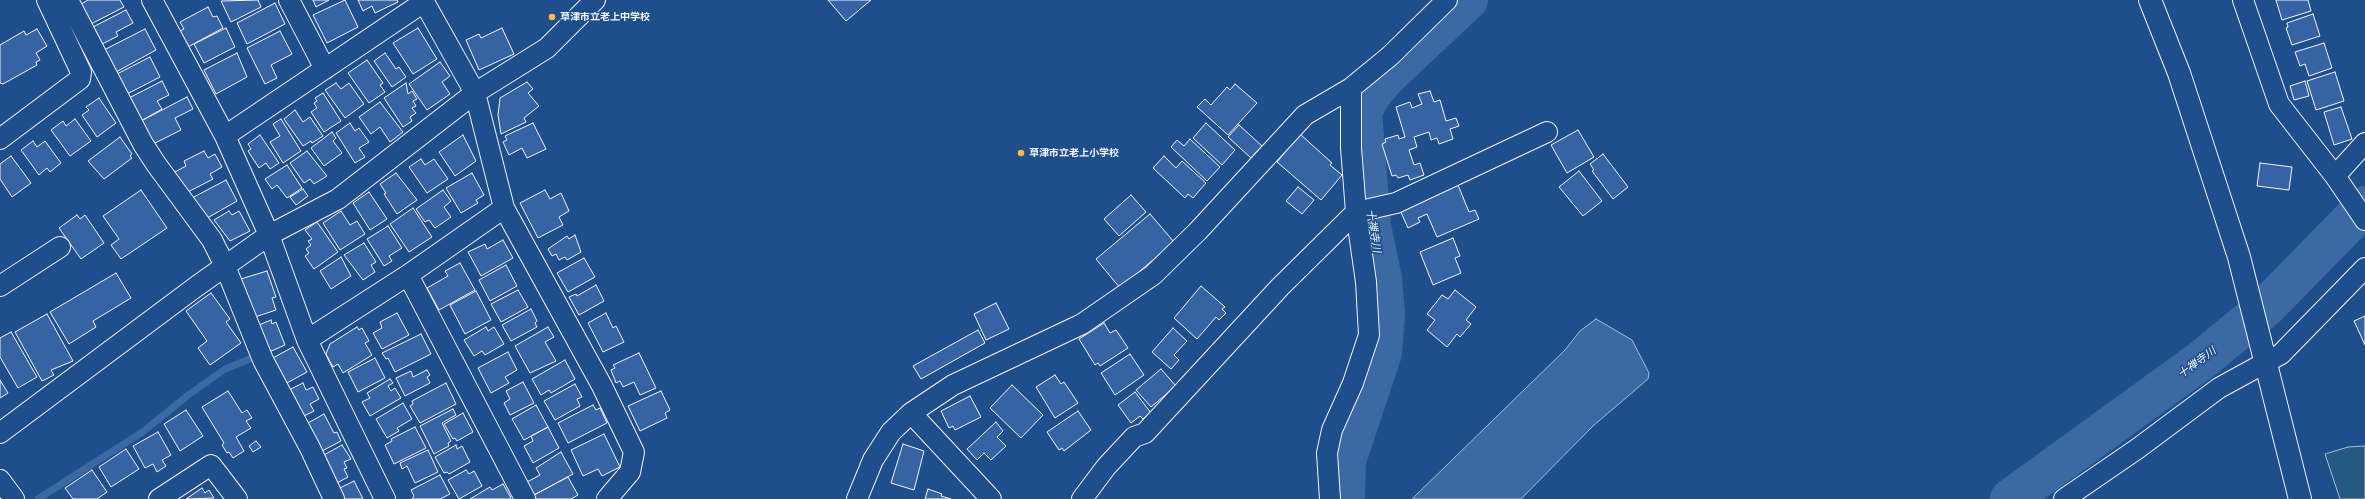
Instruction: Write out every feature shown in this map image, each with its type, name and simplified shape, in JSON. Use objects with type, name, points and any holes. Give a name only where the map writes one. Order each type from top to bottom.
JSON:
[{"type":"street","points":[[47,0],[66,12],[147,151],[208,234],[225,266],[263,360],[310,448],[334,499]]},
{"type":"street","points":[[152,0],[225,136],[269,235],[307,340],[385,499]]},
{"type":"street","points":[[289,0],[325,69]]},
{"type":"street","points":[[0,433],[269,235],[338,199],[475,93],[547,48],[595,0]]},
{"type":"street","points":[[856,499],[873,460],[891,432],[911,413],[953,385],[1082,324],[1153,276],[1198,232],[1305,115],[1351,88],[1390,56],[1447,0]]},
{"type":"street","points":[[2150,0],[2179,72],[2239,257],[2300,499]]},
{"type":"street","points":[[2243,0],[2279,104],[2340,184],[2365,220]]},
{"type":"street","points":[[225,136],[423,1],[475,93],[504,208],[602,386],[634,452],[630,472],[607,499]]},
{"type":"street","points":[[0,139],[80,80],[81,72],[66,12]]},
{"type":"street","points":[[1330,499],[1327,453],[1332,430],[1352,383],[1369,335],[1366,282],[1366,210],[1351,148],[1351,88]]},
{"type":"street","points":[[1082,499],[1106,467],[1134,437],[1145,432],[1280,287],[1366,210],[1396,203],[1547,132]]},
{"type":"street","points":[[2340,184],[2365,143]]},
{"type":"street","points":[[307,340],[408,275],[504,208]]},
{"type":"street","points":[[0,286],[60,247]]},
{"type":"street","points":[[2064,499],[2137,449],[2219,388],[2281,354],[2365,268]]},
{"type":"street","points":[[408,275],[525,499]]},
{"type":"street","points":[[911,413],[991,499]]},
{"type":"street","points":[[159,499],[211,465],[237,499]]},
{"type":"street","points":[[0,480],[14,499]]},
{"type":"shaded area","points":[[1596,319],[1632,340],[1649,373],[1648,379],[1593,426],[1521,499],[1412,499],[1565,350],[1580,331]]},
{"type":"shaded area","points":[[2365,446],[2365,499],[2340,499],[2325,454],[2348,447]]},
{"type":"building","points":[[88,0],[120,0],[124,7],[91,24],[81,4]]},
{"type":"building","points":[[258,0],[261,7],[231,22],[221,1]]},
{"type":"building","points":[[313,0],[329,0],[316,7]]},
{"type":"building","points":[[345,0],[358,27],[327,43],[313,15]]},
{"type":"building","points":[[358,0],[397,0],[398,2],[375,13],[372,6],[363,11]]},
{"type":"building","points":[[828,0],[871,0],[846,21]]},
{"type":"building","points":[[2276,0],[2308,0],[2311,11],[2282,20]]},
{"type":"building","points":[[275,3],[285,24],[247,44],[237,23]]},
{"type":"building","points":[[208,7],[213,17],[217,16],[223,28],[188,47],[180,31],[184,29],[180,22]]},
{"type":"building","points":[[126,10],[133,23],[116,32],[118,36],[102,44],[93,27]]},
{"type":"building","points":[[2313,14],[2320,36],[2292,45],[2286,28],[2288,27],[2287,23]]},
{"type":"building","points":[[226,28],[235,47],[204,63],[194,44]]},
{"type":"building","points":[[418,28],[437,59],[413,74],[393,43]]},
{"type":"building","points":[[502,28],[514,54],[479,70],[466,40],[479,34],[481,38]]},
{"type":"building","points":[[37,29],[47,46],[36,53],[40,60],[36,62],[37,65],[3,84],[0,83],[0,45],[24,31],[26,35]]},
{"type":"building","points":[[145,29],[156,50],[116,72],[104,50]]},
{"type":"building","points":[[280,31],[292,54],[271,65],[277,78],[265,84],[247,48]]},
{"type":"building","points":[[2324,43],[2332,68],[2309,76],[2305,64],[2300,66],[2295,52]]},
{"type":"building","points":[[237,53],[247,77],[216,94],[204,70]]},
{"type":"building","points":[[385,53],[396,69],[399,67],[406,77],[392,87],[374,61]]},
{"type":"building","points":[[150,57],[160,77],[127,94],[117,74]]},
{"type":"building","points":[[367,60],[383,83],[380,85],[385,92],[369,103],[348,73]]},
{"type":"building","points":[[440,62],[450,76],[442,82],[450,94],[427,110],[409,84]]},
{"type":"building","points":[[2335,72],[2344,101],[2316,110],[2307,81]]},
{"type":"building","points":[[162,81],[169,95],[157,101],[162,109],[141,121],[129,98]]},
{"type":"building","points":[[2305,81],[2309,96],[2294,100],[2290,86]]},
{"type":"building","points":[[527,82],[533,89],[528,93],[539,106],[524,118],[526,122],[501,134],[498,115],[500,98]]},
{"type":"building","points":[[336,83],[341,89],[349,83],[364,104],[345,118],[325,90]]},
{"type":"building","points":[[406,83],[408,94],[412,91],[417,99],[413,101],[416,106],[412,108],[416,113],[410,117],[412,121],[403,127],[384,98]]},
{"type":"building","points":[[1235,84],[1257,103],[1228,135],[1197,107],[1205,99],[1211,105],[1227,87],[1230,90]]},
{"type":"building","points":[[1430,91],[1434,102],[1440,100],[1446,121],[1456,118],[1459,126],[1450,129],[1453,139],[1439,144],[1437,138],[1431,140],[1429,132],[1414,137],[1417,147],[1409,150],[1414,165],[1420,163],[1424,175],[1410,180],[1408,175],[1398,178],[1396,175],[1392,176],[1382,144],[1386,142],[1385,139],[1398,135],[1399,139],[1405,137],[1396,107],[1410,102],[1412,108],[1422,104],[1418,94]]},
{"type":"building","points":[[323,93],[341,121],[324,132],[311,112],[317,108],[314,103],[317,101],[315,98]]},
{"type":"building","points":[[187,97],[193,109],[175,118],[181,130],[153,144],[141,121]]},
{"type":"building","points":[[99,98],[116,123],[97,137],[82,115],[89,110],[86,107]]},
{"type":"building","points":[[380,102],[403,132],[390,142],[380,127],[371,134],[359,117]]},
{"type":"building","points":[[2341,107],[2352,139],[2334,145],[2324,112]]},
{"type":"building","points":[[295,110],[303,122],[310,117],[323,136],[312,143],[311,141],[303,146],[284,119]]},
{"type":"building","points":[[75,119],[91,141],[70,156],[51,130],[63,121],[66,126]]},
{"type":"building","points":[[281,119],[301,151],[283,163],[270,142],[280,136],[273,124]]},
{"type":"building","points":[[350,123],[355,131],[359,128],[369,142],[359,148],[365,157],[355,163],[336,133]]},
{"type":"building","points":[[533,123],[546,149],[527,158],[522,148],[509,155],[503,142],[507,140],[505,136]]},
{"type":"building","points":[[1206,123],[1235,150],[1222,165],[1193,138]]},
{"type":"building","points":[[1239,125],[1262,146],[1251,158],[1228,137]]},
{"type":"building","points":[[1578,130],[1594,157],[1567,173],[1551,145]]},
{"type":"building","points":[[332,132],[336,138],[333,141],[342,153],[324,166],[311,148]]},
{"type":"building","points":[[1300,134],[1332,163],[1330,165],[1342,175],[1321,200],[1277,162]]},
{"type":"building","points":[[260,135],[279,163],[270,169],[266,163],[259,168],[248,151],[251,149],[248,144]]},
{"type":"building","points":[[463,135],[476,161],[455,176],[439,152]]},
{"type":"building","points":[[120,137],[132,154],[130,156],[132,158],[104,179],[88,161]]},
{"type":"building","points":[[1190,139],[1220,167],[1207,181],[1171,147],[1177,140],[1184,146]]},
{"type":"building","points":[[33,141],[37,147],[45,141],[61,163],[50,172],[47,168],[39,175],[21,150]]},
{"type":"building","points":[[204,151],[208,158],[215,154],[222,167],[210,174],[213,179],[184,194],[173,173],[186,166],[184,161]]},
{"type":"building","points":[[307,151],[327,176],[314,184],[310,179],[304,183],[290,163]]},
{"type":"building","points":[[1603,154],[1628,187],[1613,199],[1592,171],[1594,170],[1590,164]]},
{"type":"building","points":[[11,156],[31,183],[12,197],[0,179],[0,164]]},
{"type":"building","points":[[1164,156],[1176,168],[1182,161],[1206,183],[1193,198],[1188,194],[1185,198],[1153,168]]},
{"type":"building","points":[[421,159],[425,165],[434,159],[448,179],[427,193],[409,167]]},
{"type":"building","points":[[2260,163],[2292,167],[2289,190],[2257,186]]},
{"type":"building","points":[[287,165],[302,188],[287,198],[277,185],[272,189],[265,179]]},
{"type":"building","points":[[1579,171],[1602,201],[1583,216],[1559,187]]},
{"type":"building","points":[[396,173],[417,200],[397,214],[384,194],[386,193],[380,184]]},
{"type":"building","points":[[472,173],[484,195],[476,200],[478,203],[461,213],[446,188]]},
{"type":"building","points":[[226,180],[237,201],[202,221],[192,198]]},
{"type":"building","points":[[1458,185],[1469,212],[1475,210],[1479,219],[1437,237],[1427,214],[1418,218],[1420,222],[1408,228],[1400,210]]},
{"type":"building","points":[[1298,187],[1314,200],[1302,214],[1286,201]]},
{"type":"building","points":[[303,189],[308,196],[296,205],[290,197]]},
{"type":"building","points":[[141,190],[167,228],[121,259],[111,245],[119,239],[103,216]]},
{"type":"building","points":[[443,190],[451,201],[444,207],[451,217],[435,228],[429,220],[425,222],[416,209]]},
{"type":"building","points":[[545,190],[550,199],[561,193],[569,211],[559,217],[563,225],[538,238],[520,203]]},
{"type":"building","points":[[369,192],[387,219],[370,230],[353,203]]},
{"type":"building","points":[[1131,195],[1146,212],[1119,236],[1104,219]]},
{"type":"building","points":[[413,208],[432,237],[409,252],[390,224]]},
{"type":"building","points":[[229,211],[232,215],[239,211],[250,231],[230,241],[214,220]]},
{"type":"building","points":[[341,211],[350,225],[357,221],[365,234],[340,250],[323,223]]},
{"type":"building","points":[[1150,214],[1174,242],[1120,288],[1096,259]]},
{"type":"building","points":[[77,215],[80,219],[85,215],[104,243],[81,259],[59,228]]},
{"type":"building","points":[[317,222],[338,252],[314,269],[305,256],[309,253],[306,249],[311,245],[308,241],[312,239],[305,230]]},
{"type":"building","points":[[388,226],[402,248],[389,256],[392,261],[384,266],[367,239]]},
{"type":"building","points":[[575,235],[581,252],[567,260],[565,257],[559,260],[556,254],[552,256],[548,249],[567,236],[569,239]]},
{"type":"building","points":[[1453,238],[1460,256],[1455,258],[1461,273],[1433,285],[1420,252]]},
{"type":"building","points":[[503,240],[513,258],[481,276],[468,252],[485,244],[487,249]]},
{"type":"building","points":[[364,243],[376,262],[371,265],[375,272],[363,280],[344,255]]},
{"type":"building","points":[[341,257],[351,276],[331,289],[320,271]]},
{"type":"building","points":[[584,258],[595,277],[568,292],[557,273]]},
{"type":"building","points":[[460,263],[475,290],[439,310],[427,288],[448,276],[445,271]]},
{"type":"building","points":[[506,265],[517,286],[490,301],[479,280]]},
{"type":"building","points":[[267,271],[276,297],[272,298],[276,310],[255,317],[241,279]]},
{"type":"building","points":[[116,273],[131,298],[93,321],[96,327],[69,344],[50,312]]},
{"type":"building","points":[[596,285],[604,301],[579,315],[569,297],[576,294],[577,296]]},
{"type":"building","points":[[1201,286],[1225,307],[1222,309],[1226,313],[1219,320],[1216,317],[1197,339],[1174,318]]},
{"type":"building","points":[[518,290],[528,307],[501,322],[491,304]]},
{"type":"building","points":[[1455,290],[1476,307],[1466,320],[1471,324],[1460,337],[1457,334],[1447,347],[1427,330],[1435,320],[1427,314],[1442,295],[1448,299]]},
{"type":"building","points":[[476,291],[491,320],[465,334],[450,305]]},
{"type":"building","points":[[211,293],[230,319],[226,322],[241,343],[210,365],[198,348],[207,341],[186,311]]},
{"type":"building","points":[[996,303],[1009,329],[986,340],[974,314]]},
{"type":"building","points":[[531,309],[537,321],[535,323],[537,327],[511,341],[502,325]]},
{"type":"building","points":[[397,313],[409,335],[382,349],[373,333],[382,328],[380,322]]},
{"type":"building","points":[[606,313],[613,328],[616,326],[624,342],[603,352],[588,323]]},
{"type":"building","points":[[47,314],[73,361],[51,370],[54,375],[42,381],[15,332]]},
{"type":"building","points":[[2365,316],[2365,345],[2354,321]]},
{"type":"building","points":[[271,320],[272,324],[276,322],[285,345],[269,352],[259,325]]},
{"type":"building","points":[[1104,323],[1110,333],[1116,330],[1128,348],[1100,366],[1098,363],[1095,365],[1079,339]]},
{"type":"building","points":[[357,327],[359,330],[362,328],[369,341],[365,343],[372,355],[343,373],[338,364],[333,367],[326,354],[330,344]]},
{"type":"building","points":[[486,327],[488,331],[494,327],[504,344],[485,355],[482,351],[474,356],[464,340]]},
{"type":"building","points":[[548,327],[554,337],[545,342],[556,361],[530,373],[515,346]]},
{"type":"building","points":[[1173,328],[1187,341],[1174,355],[1179,360],[1171,369],[1152,352]]},
{"type":"building","points":[[978,330],[985,343],[921,379],[913,366]]},
{"type":"building","points":[[11,332],[37,377],[18,388],[0,357],[0,338]]},
{"type":"building","points":[[421,334],[431,354],[395,372],[388,358],[386,359],[382,353]]},
{"type":"building","points":[[293,347],[307,372],[285,384],[271,359]]},
{"type":"building","points":[[508,352],[517,370],[505,377],[509,383],[491,393],[478,368]]},
{"type":"building","points":[[639,353],[656,388],[640,395],[634,382],[623,387],[620,381],[616,383],[611,370],[615,368],[613,365]]},
{"type":"building","points":[[1130,354],[1144,375],[1115,395],[1101,373]]},
{"type":"building","points":[[375,358],[385,378],[358,392],[348,372]]},
{"type":"building","points":[[565,360],[575,379],[551,393],[549,390],[541,395],[532,379]]},
{"type":"building","points":[[1161,369],[1176,386],[1151,407],[1136,390]]},
{"type":"building","points":[[427,370],[430,375],[427,377],[430,383],[405,396],[396,378],[411,371],[413,377]]},
{"type":"building","points":[[1055,375],[1061,384],[1064,382],[1078,403],[1055,418],[1036,387]]},
{"type":"building","points":[[390,379],[393,383],[388,386],[391,391],[395,388],[401,398],[370,416],[362,402],[370,398],[367,393]]},
{"type":"building","points":[[0,380],[8,393],[0,398]]},
{"type":"building","points":[[523,382],[534,403],[510,415],[504,403],[510,399],[506,391]]},
{"type":"building","points":[[303,383],[306,390],[313,387],[319,399],[310,404],[314,411],[300,418],[287,391]]},
{"type":"building","points":[[446,383],[456,404],[420,423],[410,406],[413,404],[412,401]]},
{"type":"building","points":[[575,384],[582,397],[577,399],[580,406],[555,420],[544,401]]},
{"type":"building","points":[[1012,385],[1043,415],[1021,438],[990,408]]},
{"type":"building","points":[[228,391],[242,413],[247,410],[252,418],[246,421],[251,428],[236,437],[244,451],[233,458],[229,452],[227,453],[222,445],[224,443],[202,407]]},
{"type":"building","points":[[661,391],[670,410],[665,413],[667,418],[640,431],[628,406]]},
{"type":"building","points":[[1135,392],[1151,413],[1143,419],[1140,416],[1131,423],[1118,405]]},
{"type":"building","points":[[970,396],[981,417],[955,430],[953,426],[949,428],[941,411]]},
{"type":"building","points":[[403,403],[412,419],[397,428],[399,431],[387,438],[376,419]]},
{"type":"building","points":[[536,405],[548,427],[524,440],[512,419]]},
{"type":"building","points":[[593,405],[596,410],[600,408],[607,423],[568,443],[558,423]]},
{"type":"building","points":[[453,409],[456,415],[442,423],[451,441],[448,443],[449,446],[434,454],[420,426]]},
{"type":"building","points":[[186,410],[203,436],[180,451],[164,424]]},
{"type":"building","points":[[1078,411],[1091,430],[1064,451],[1062,448],[1059,450],[1047,432]]},
{"type":"building","points":[[463,413],[473,432],[457,441],[455,438],[453,439],[444,424]]},
{"type":"building","points":[[324,414],[334,433],[337,432],[341,441],[322,451],[308,423]]},
{"type":"building","points":[[996,422],[1003,431],[997,437],[1006,446],[991,460],[984,453],[977,460],[967,449]]},
{"type":"building","points":[[415,427],[426,448],[394,464],[385,445],[392,441],[391,439]]},
{"type":"building","points":[[548,427],[559,448],[533,463],[524,446],[533,441],[531,436]]},
{"type":"building","points":[[158,432],[171,455],[162,460],[166,466],[157,472],[153,464],[145,468],[133,446]]},
{"type":"building","points":[[604,434],[620,467],[602,476],[598,469],[583,476],[571,450]]},
{"type":"building","points":[[256,441],[261,447],[253,452],[249,446]]},
{"type":"building","points":[[903,444],[924,451],[914,490],[891,483]]},
{"type":"building","points":[[342,445],[351,459],[344,462],[347,468],[344,469],[348,477],[337,483],[322,456]]},
{"type":"building","points":[[456,445],[457,449],[462,446],[470,462],[449,474],[447,472],[444,473],[435,457]]},
{"type":"building","points":[[126,449],[139,469],[111,487],[99,467]]},
{"type":"building","points":[[428,450],[438,472],[415,483],[407,466],[402,469],[400,463]]},
{"type":"building","points":[[561,452],[573,474],[534,495],[527,482],[540,475],[536,468]]},
{"type":"building","points":[[92,470],[107,492],[97,499],[73,499],[65,488]]},
{"type":"building","points":[[466,470],[469,474],[474,471],[482,486],[459,499],[448,480]]},
{"type":"building","points":[[440,475],[450,494],[440,499],[412,499],[414,496],[411,490]]},
{"type":"building","points":[[568,477],[578,495],[571,499],[536,499],[534,495]]},
{"type":"building","points":[[354,481],[363,499],[344,499],[338,489]]},
{"type":"building","points":[[503,484],[511,498],[510,499],[470,499],[490,487],[492,490]]},
{"type":"building","points":[[202,488],[205,493],[209,490],[214,498],[186,499]]},
{"type":"building","points":[[928,489],[942,494],[941,496],[951,499],[925,499]]},
{"type":"waterway","name":"十禅寺川","points":[[1345,499],[1346,461],[1382,353],[1385,314],[1382,279],[1371,226],[1362,111],[1372,93],[1386,77],[1468,0]]},
{"type":"waterway","name":"十禅寺川","points":[[2010,499],[2203,359],[2267,306],[2365,206]]},
{"type":"waterway","points":[[38,499],[144,431],[187,396],[225,369],[252,358]]},
{"type":"place","name":"草津市立老上中学校","points":[[552,17]]},
{"type":"place","name":"草津市立老上小学校","points":[[1021,153]]}]
